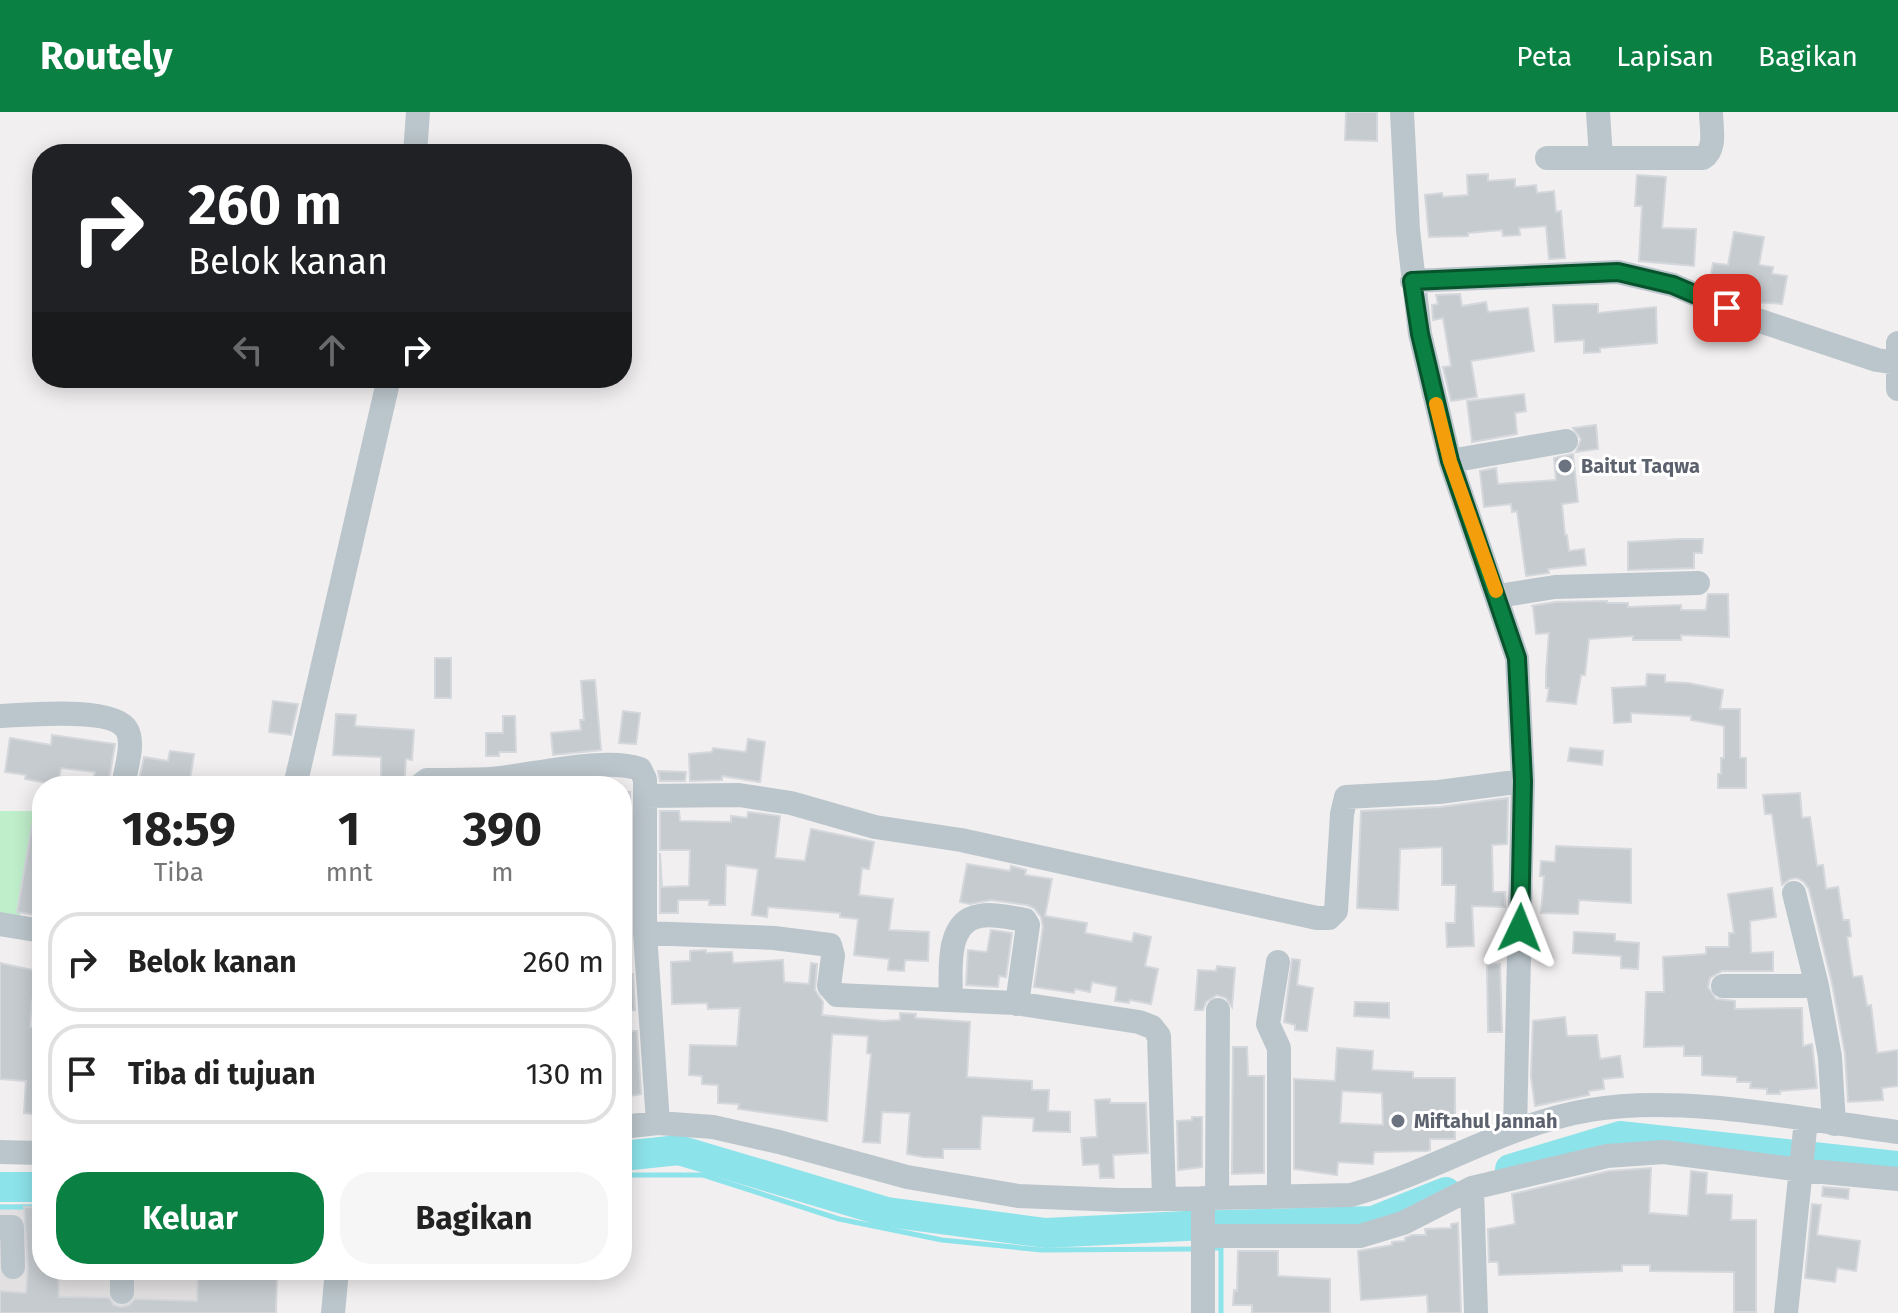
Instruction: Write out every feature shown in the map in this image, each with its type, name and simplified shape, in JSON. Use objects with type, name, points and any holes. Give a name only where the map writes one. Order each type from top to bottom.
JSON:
[{"type":"street","points":[[416,144],[418,112]]},
{"type":"street","points":[[1402,112],[1412,281],[1420,334],[1450,461],[1517,658],[1523,781],[1515,1130]]},
{"type":"street","points":[[1598,112],[1601,158]]},
{"type":"street","points":[[1547,158],[1703,158],[1709,155],[1712,146],[1711,112]]},
{"type":"street","points":[[1412,281],[1618,272],[1673,285],[1754,319],[1890,357],[1898,389]]},
{"type":"street","points":[[297,776],[387,388]]},
{"type":"street","points":[[1450,461],[1566,441]]},
{"type":"street","points":[[1498,596],[1555,587],[1698,583]]},
{"type":"street","points":[[0,716],[62,713],[117,720],[126,728],[130,739],[124,776]]},
{"type":"street","points":[[514,776],[594,766],[631,766],[640,769],[645,779],[634,910],[645,933],[658,1123]]},
{"type":"street","points":[[645,796],[739,795],[791,803],[875,827],[961,840],[1317,918],[1329,918],[1336,911],[1342,814],[1346,797],[1439,792],[1523,781]]},
{"type":"street","points":[[1794,893],[1817,986],[1830,1057],[1834,1124]]},
{"type":"street","points":[[951,1000],[954,940],[964,924],[980,915],[1025,920],[1028,925],[1017,1004]]},
{"type":"street","points":[[0,924],[32,929]]},
{"type":"street","points":[[645,933],[774,938],[830,945],[833,956],[829,986],[837,995],[1017,1004],[1139,1022],[1152,1027],[1159,1036],[1164,1198]]},
{"type":"street","points":[[1278,962],[1268,1024],[1279,1048],[1279,1197]]},
{"type":"street","points":[[1723,986],[1817,986]]},
{"type":"street","points":[[1203,1313],[1218,1010]]},
{"type":"street","points":[[1205,1225],[1279,1197],[1351,1195],[1515,1130],[1588,1110],[1615,1107],[1705,1107],[1898,1179]]},
{"type":"street","points":[[632,1126],[658,1123],[713,1127],[907,1177],[1018,1196],[1119,1200],[1164,1198],[1205,1225],[1360,1236],[1403,1223],[1472,1188],[1607,1156],[1803,1146],[1834,1124],[1898,1132]]},
{"type":"street","points":[[1786,1313],[1803,1146]]},
{"type":"street","points":[[0,1152],[32,1153]]},
{"type":"street","points":[[1472,1188],[1476,1313]]},
{"type":"street","points":[[0,1227],[12,1227],[13,1267]]},
{"type":"street","points":[[333,1313],[336,1280]]},
{"type":"shaded area","points":[[0,1204],[32,1204],[32,1280],[232,1280],[250,1313],[0,1313]]},
{"type":"green space","points":[[0,811],[32,811],[32,849],[18,926],[0,924]]},
{"type":"building","points":[[1346,112],[1377,112],[1377,141],[1345,140]]},
{"type":"building","points":[[1488,174],[1488,181],[1515,179],[1515,187],[1536,185],[1537,193],[1554,191],[1556,212],[1561,211],[1565,258],[1549,259],[1546,226],[1519,228],[1520,235],[1503,236],[1502,230],[1468,233],[1468,236],[1429,237],[1425,195],[1468,195],[1467,175]]},
{"type":"building","points":[[1637,175],[1666,177],[1662,228],[1696,229],[1694,266],[1639,261],[1642,206],[1635,206]]},
{"type":"building","points":[[1734,232],[1764,237],[1759,265],[1773,267],[1772,274],[1787,276],[1782,304],[1753,302],[1709,284],[1713,263],[1728,265]]},
{"type":"building","points":[[1460,294],[1462,306],[1486,302],[1488,312],[1528,308],[1534,351],[1471,361],[1477,397],[1451,401],[1443,367],[1451,366],[1443,318],[1433,320],[1432,305],[1438,304],[1436,295]]},
{"type":"building","points":[[1598,304],[1598,313],[1656,307],[1657,343],[1600,348],[1600,352],[1584,353],[1584,340],[1555,342],[1553,305]]},
{"type":"building","points":[[1524,394],[1526,411],[1515,413],[1517,434],[1472,442],[1467,401]]},
{"type":"building","points":[[1596,425],[1598,449],[1576,452],[1581,439],[1573,428]]},
{"type":"building","points":[[1573,454],[1578,502],[1562,504],[1565,535],[1569,551],[1584,549],[1586,565],[1548,569],[1549,573],[1526,576],[1517,511],[1512,512],[1511,504],[1484,507],[1480,471],[1496,468],[1498,484],[1556,480],[1554,458]]},
{"type":"building","points":[[1703,539],[1702,553],[1694,553],[1694,568],[1628,570],[1628,542]]},
{"type":"building","points":[[1708,594],[1728,594],[1729,637],[1681,635],[1681,640],[1633,640],[1633,636],[1589,639],[1585,675],[1581,675],[1576,704],[1547,701],[1549,633],[1536,634],[1531,606],[1607,601],[1628,603],[1628,607],[1681,605],[1681,610],[1706,610]]},
{"type":"building","points":[[435,658],[451,658],[451,698],[435,698]]},
{"type":"building","points":[[1647,674],[1665,675],[1665,682],[1723,690],[1720,709],[1740,709],[1740,758],[1746,758],[1746,788],[1718,788],[1721,758],[1724,758],[1724,726],[1691,720],[1691,716],[1631,713],[1631,722],[1614,723],[1612,688],[1646,686]]},
{"type":"building","points":[[595,680],[601,750],[553,755],[551,733],[581,730],[580,720],[584,720],[581,681]]},
{"type":"building","points":[[273,701],[298,704],[291,735],[269,732]]},
{"type":"building","points":[[623,711],[640,713],[636,744],[619,743]]},
{"type":"building","points":[[336,714],[356,715],[355,726],[414,730],[412,760],[406,759],[405,776],[381,776],[381,757],[333,755]]},
{"type":"building","points":[[503,716],[515,716],[516,752],[486,756],[486,733],[503,733]]},
{"type":"building","points":[[52,735],[115,744],[110,776],[94,776],[95,772],[61,768],[60,776],[32,776],[32,780],[25,779],[26,775],[5,772],[10,738],[51,745]]},
{"type":"building","points":[[748,739],[765,742],[760,782],[722,776],[722,780],[690,781],[689,754],[712,752],[713,748],[746,752]]},
{"type":"building","points":[[1570,748],[1603,751],[1602,765],[1568,761]]},
{"type":"building","points":[[170,751],[194,754],[191,776],[140,776],[144,757],[168,761]]},
{"type":"building","points":[[658,771],[686,772],[685,781],[660,781]]},
{"type":"building","points":[[1800,793],[1802,818],[1810,817],[1817,866],[1823,865],[1826,889],[1838,887],[1843,920],[1849,920],[1851,936],[1847,937],[1853,977],[1862,976],[1867,1006],[1871,1005],[1877,1053],[1898,1050],[1898,1086],[1882,1088],[1883,1100],[1848,1102],[1845,1054],[1832,983],[1809,889],[1797,878],[1782,885],[1772,814],[1765,814],[1763,795]]},
{"type":"building","points":[[1508,798],[1507,844],[1492,845],[1493,892],[1505,892],[1505,907],[1472,906],[1474,946],[1447,947],[1446,923],[1455,923],[1456,885],[1442,885],[1442,847],[1400,849],[1398,910],[1357,908],[1361,811],[1440,807]]},
{"type":"building","points":[[660,811],[679,811],[680,821],[731,822],[731,816],[747,818],[748,812],[780,816],[775,858],[805,861],[811,829],[874,842],[869,869],[862,868],[859,895],[893,899],[889,930],[929,932],[928,961],[905,960],[904,971],[888,970],[889,959],[854,955],[858,919],[840,917],[840,913],[768,907],[767,917],[752,915],[758,869],[726,865],[725,905],[709,905],[709,900],[678,900],[678,913],[660,913],[660,853],[662,887],[689,886],[690,850],[660,850]]},
{"type":"building","points":[[32,825],[32,915],[17,912]]},
{"type":"building","points":[[1556,846],[1631,849],[1631,903],[1579,900],[1578,914],[1541,913],[1544,876],[1540,876],[1541,861],[1555,862]]},
{"type":"building","points":[[967,864],[1010,871],[1011,866],[1026,870],[1025,875],[1052,879],[1045,916],[1087,923],[1085,933],[1132,942],[1134,933],[1151,937],[1145,966],[1158,969],[1151,1004],[1115,1001],[1117,987],[1092,982],[1090,992],[1075,989],[1074,993],[1034,987],[1043,927],[1041,917],[1027,905],[991,900],[970,904],[960,902]]},
{"type":"building","points":[[1772,888],[1776,917],[1750,921],[1751,953],[1773,952],[1773,971],[1722,971],[1710,978],[1708,987],[1716,999],[1735,1001],[1735,1009],[1802,1008],[1803,1046],[1812,1044],[1817,1088],[1780,1091],[1780,1094],[1767,1094],[1767,1089],[1750,1088],[1751,1082],[1737,1082],[1737,1077],[1702,1075],[1702,1056],[1684,1056],[1684,1046],[1644,1047],[1646,992],[1664,992],[1663,957],[1706,954],[1706,947],[1729,947],[1729,933],[1734,933],[1728,894]]},
{"type":"building","points":[[991,930],[1012,933],[1006,977],[999,976],[998,987],[966,985],[968,950],[987,952]]},
{"type":"building","points":[[1574,932],[1615,934],[1615,941],[1639,943],[1638,969],[1621,968],[1621,956],[1573,953]]},
{"type":"building","points":[[706,950],[706,953],[732,952],[733,963],[783,960],[784,982],[809,984],[811,963],[817,964],[815,990],[823,1002],[822,1015],[883,1021],[900,1020],[900,1013],[916,1014],[915,1018],[970,1022],[967,1077],[1032,1081],[1032,1090],[1049,1090],[1048,1111],[1070,1112],[1070,1132],[1033,1131],[1034,1118],[982,1116],[980,1149],[943,1149],[943,1158],[923,1157],[907,1154],[910,1113],[882,1112],[880,1143],[863,1142],[871,1054],[867,1053],[868,1036],[832,1034],[827,1121],[738,1109],[739,1104],[718,1103],[718,1085],[702,1084],[702,1076],[689,1075],[690,1045],[737,1046],[740,1008],[708,1009],[707,1003],[672,1004],[671,962],[690,961],[690,951]]},
{"type":"building","points":[[1292,959],[1300,960],[1297,985],[1313,988],[1307,1031],[1295,1030],[1295,1025],[1284,1022]]},
{"type":"building","points":[[0,963],[32,970],[32,1114],[24,1113],[26,1081],[0,1079]]},
{"type":"building","points":[[1500,964],[1502,1032],[1488,1032],[1487,965]]},
{"type":"building","points":[[1217,966],[1235,968],[1232,1007],[1226,998],[1217,995],[1206,1002],[1203,1010],[1195,1010],[1198,970],[1216,971]]},
{"type":"building","points":[[632,974],[635,1010],[632,1010]]},
{"type":"building","points":[[1355,1002],[1389,1003],[1389,1018],[1354,1016]]},
{"type":"building","points":[[1565,1017],[1567,1036],[1597,1035],[1600,1059],[1620,1056],[1623,1077],[1603,1079],[1604,1089],[1589,1091],[1589,1095],[1535,1106],[1531,1076],[1533,1021]]},
{"type":"building","points":[[632,1031],[637,1031],[641,1094],[632,1095]]},
{"type":"building","points":[[1233,1047],[1247,1047],[1248,1076],[1264,1076],[1264,1173],[1232,1174]]},
{"type":"building","points":[[1337,1048],[1373,1051],[1372,1070],[1413,1072],[1413,1078],[1455,1078],[1455,1139],[1430,1139],[1430,1150],[1427,1151],[1374,1152],[1373,1164],[1338,1162],[1337,1175],[1294,1169],[1294,1079],[1335,1081]],"holes":[[[1342,1091],[1382,1093],[1383,1125],[1340,1123]]]},
{"type":"building","points":[[1110,1099],[1110,1103],[1146,1103],[1148,1153],[1113,1155],[1114,1178],[1100,1178],[1099,1164],[1083,1165],[1081,1138],[1097,1137],[1095,1100]]},
{"type":"building","points":[[1192,1117],[1202,1117],[1202,1167],[1178,1170],[1177,1121],[1192,1120]]},
{"type":"building","points":[[1651,1168],[1649,1213],[1688,1216],[1691,1171],[1707,1173],[1706,1194],[1732,1195],[1731,1220],[1756,1220],[1756,1312],[1734,1312],[1734,1272],[1650,1271],[1650,1265],[1622,1265],[1622,1271],[1499,1275],[1498,1262],[1489,1262],[1488,1229],[1515,1224],[1512,1194],[1609,1171]]},
{"type":"building","points":[[1823,1187],[1849,1189],[1848,1199],[1822,1196]]},
{"type":"building","points":[[1812,1204],[1821,1205],[1817,1235],[1860,1241],[1856,1271],[1837,1268],[1835,1282],[1805,1278]]},
{"type":"building","points":[[24,1207],[32,1207],[32,1280],[58,1280],[59,1297],[109,1298],[114,1305],[121,1307],[135,1299],[197,1301],[198,1280],[277,1280],[276,1313],[0,1313],[0,1291],[26,1293],[28,1267]]},
{"type":"building","points":[[1458,1223],[1461,1313],[1428,1313],[1427,1295],[1361,1300],[1358,1251],[1392,1245],[1392,1242],[1405,1241],[1412,1235],[1426,1235],[1425,1229],[1451,1228],[1451,1224]]},
{"type":"building","points":[[1238,1251],[1278,1251],[1278,1276],[1330,1279],[1330,1313],[1252,1313],[1252,1305],[1233,1305],[1234,1290],[1237,1291]]},
{"type":"waterway","points":[[1510,1169],[1620,1136],[1898,1166]]},
{"type":"waterway","points":[[632,1155],[679,1150],[887,1212],[1046,1233],[1373,1221],[1446,1192]]},
{"type":"waterway","points":[[632,1175],[703,1175],[839,1219],[942,1240],[1042,1250],[1196,1249]]},
{"type":"waterway","points":[[0,1187],[32,1187]]},
{"type":"waterway","points":[[0,1207],[32,1207]]},
{"type":"waterway","points":[[1210,1248],[1221,1248],[1221,1313]]},
{"type":"slow traffic","points":[[1436,404],[1450,461],[1496,591]]},
{"type":"place","name":"Baitut Taqwa","points":[[1565,466]]},
{"type":"place","name":"Miftahul Jannah","points":[[1398,1121]]},
{"type":"route","points":[[1520,928],[1523,781],[1517,658],[1450,461],[1420,334],[1412,281],[1618,272],[1673,285],[1727,308]]}]
